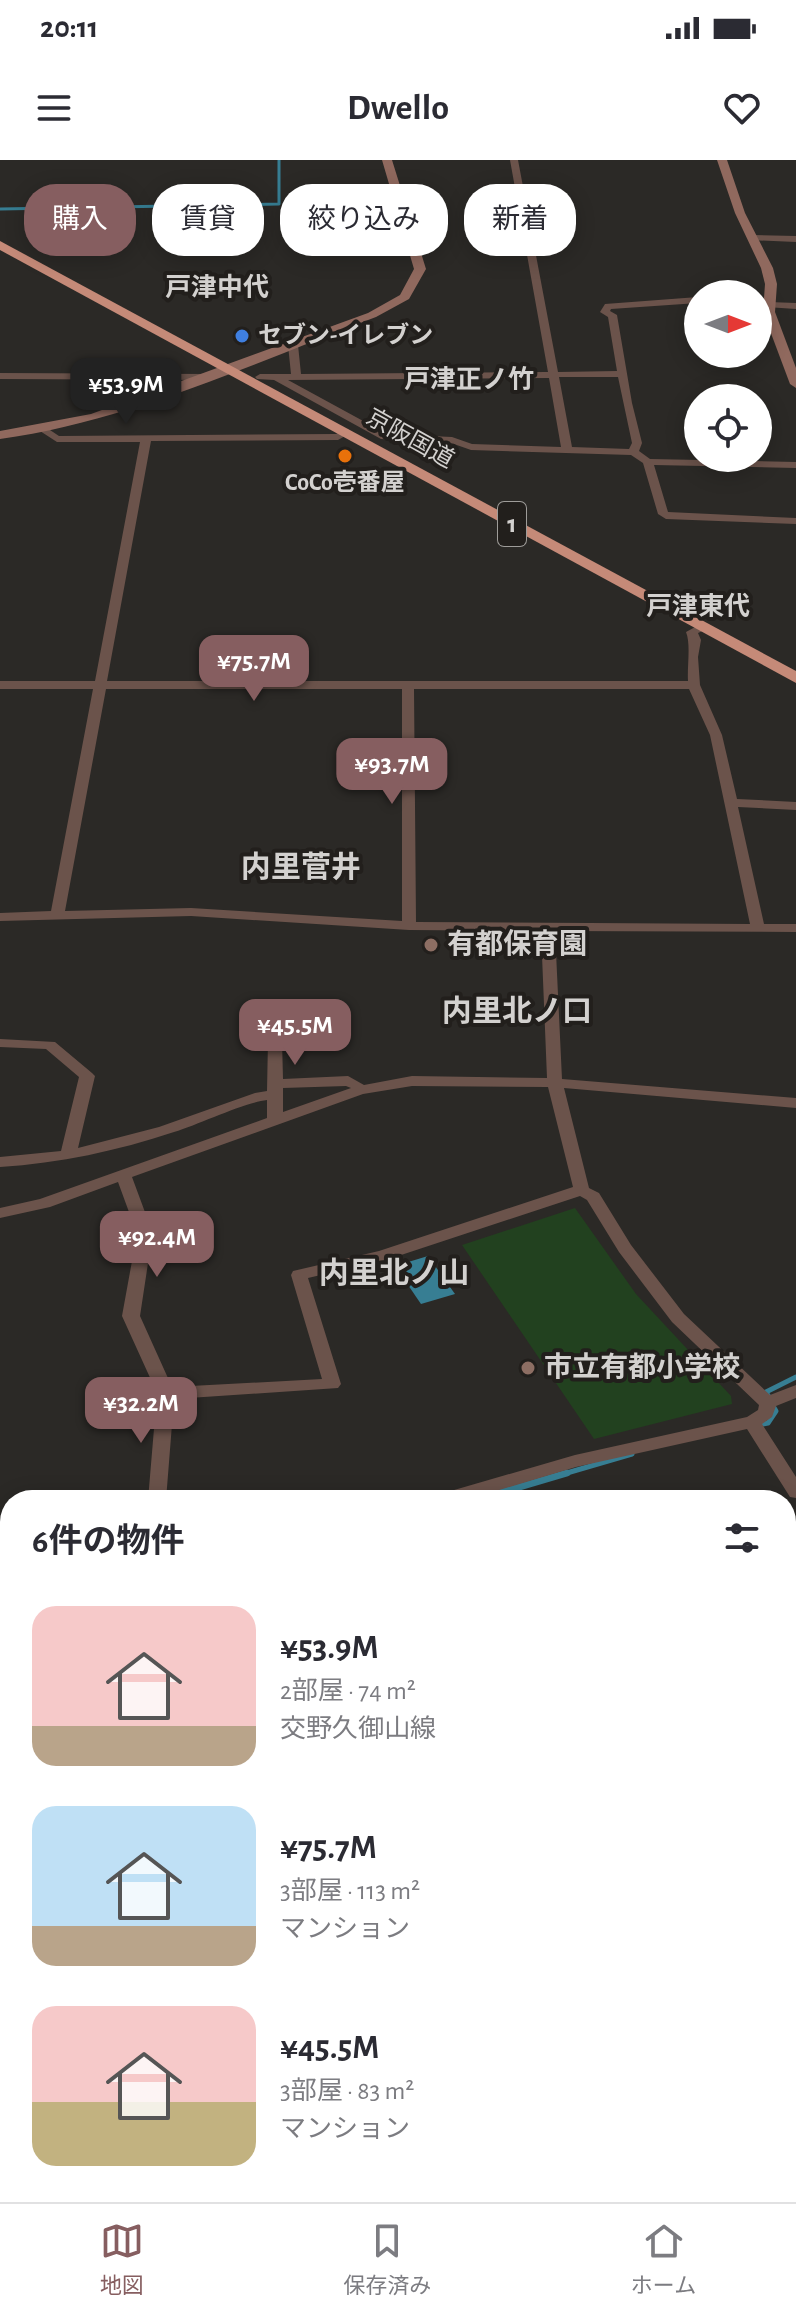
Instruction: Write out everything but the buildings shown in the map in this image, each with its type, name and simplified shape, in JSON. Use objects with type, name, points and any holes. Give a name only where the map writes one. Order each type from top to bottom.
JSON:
[{"type":"highway","name":"京阪国道","points":[[0,238],[796,678]]},
{"type":"highway","name":"京阪国道","points":[[0,245],[233,367],[267,377],[796,667]]},
{"type":"main road","points":[[0,435],[95,417],[372,315],[405,297],[416,282],[420,269],[387,160]]},
{"type":"main road","points":[[722,160],[770,280]]},
{"type":"main road","points":[[772,317],[795,379]]},
{"type":"street","points":[[514,160],[567,450]]},
{"type":"street","points":[[752,238],[796,239]]},
{"type":"street","points":[[633,452],[637,443],[612,315],[605,312],[608,306],[684,301]]},
{"type":"street","points":[[772,302],[796,306]]},
{"type":"street","points":[[293,345],[296,375]]},
{"type":"street","points":[[267,377],[622,374]]},
{"type":"street","points":[[0,376],[210,377]]},
{"type":"street","points":[[267,377],[385,437],[452,440],[471,447],[633,452],[648,462],[796,465]]},
{"type":"street","points":[[44,429],[57,439],[338,437],[347,432]]},
{"type":"street","points":[[57,916],[146,439]]},
{"type":"street","points":[[648,462],[663,514],[670,517],[796,521]]},
{"type":"street","points":[[701,628],[692,632],[695,640],[692,657],[694,685],[716,735],[758,927]]},
{"type":"street","points":[[0,685],[694,685]]},
{"type":"street","points":[[408,685],[409,926]]},
{"type":"street","points":[[730,803],[796,806]]},
{"type":"street","points":[[0,917],[217,913],[259,919],[409,926],[796,928]]},
{"type":"street","points":[[548,927],[555,1083],[582,1190],[593,1197],[625,1248],[678,1318],[768,1403]]},
{"type":"street","points":[[275,1040],[275,1122]]},
{"type":"street","points":[[0,1043],[50,1045],[87,1076],[68,1155]]},
{"type":"street","points":[[0,1162],[68,1155],[155,1134],[275,1090],[348,1081],[360,1090]]},
{"type":"street","points":[[0,1213],[44,1203],[124,1176],[360,1090],[412,1081],[555,1083],[796,1103]]},
{"type":"street","points":[[124,1176],[141,1223],[142,1250],[131,1316],[166,1393],[158,1490]]},
{"type":"street","points":[[166,1393],[332,1384],[299,1275],[383,1255],[582,1190]]},
{"type":"street","points":[[768,1403],[796,1391]]},
{"type":"street","points":[[478,1490],[575,1461],[752,1422],[766,1413],[768,1403]]},
{"type":"street","points":[[752,1422],[795,1490]]},
{"type":"green space","points":[[575,1208],[636,1294],[731,1396],[732,1404],[594,1439],[462,1245]]},
{"type":"water","points":[[428,1256],[455,1294],[421,1304],[395,1266]]},
{"type":"waterway","points":[[0,209],[279,204],[279,160]]},
{"type":"waterway","points":[[769,1397],[766,1392],[796,1377]]},
{"type":"waterway","points":[[758,1425],[768,1423],[776,1411],[773,1406]]},
{"type":"waterway","points":[[560,1475],[632,1454]]},
{"type":"waterway","points":[[509,1490],[567,1473]]},
{"type":"place","name":"セブン-イレブン","points":[[242,336]]},
{"type":"place","name":"CoCo壱番屋","points":[[345,456]]},
{"type":"place","name":"有都保育園","points":[[431,945]]},
{"type":"place","name":"市立有都小学校","points":[[528,1368]]},
{"type":"district","name":"戸津中代","points":[[217,288]]},
{"type":"district","name":"戸津正ノ竹","points":[[469,380]]},
{"type":"district","name":"戸津東代","points":[[698,607]]},
{"type":"district","name":"内里菅井","points":[[301,868]]},
{"type":"district","name":"内里北ノ口","points":[[517,1012]]},
{"type":"district","name":"内里北ノ山","points":[[394,1274]]}]
